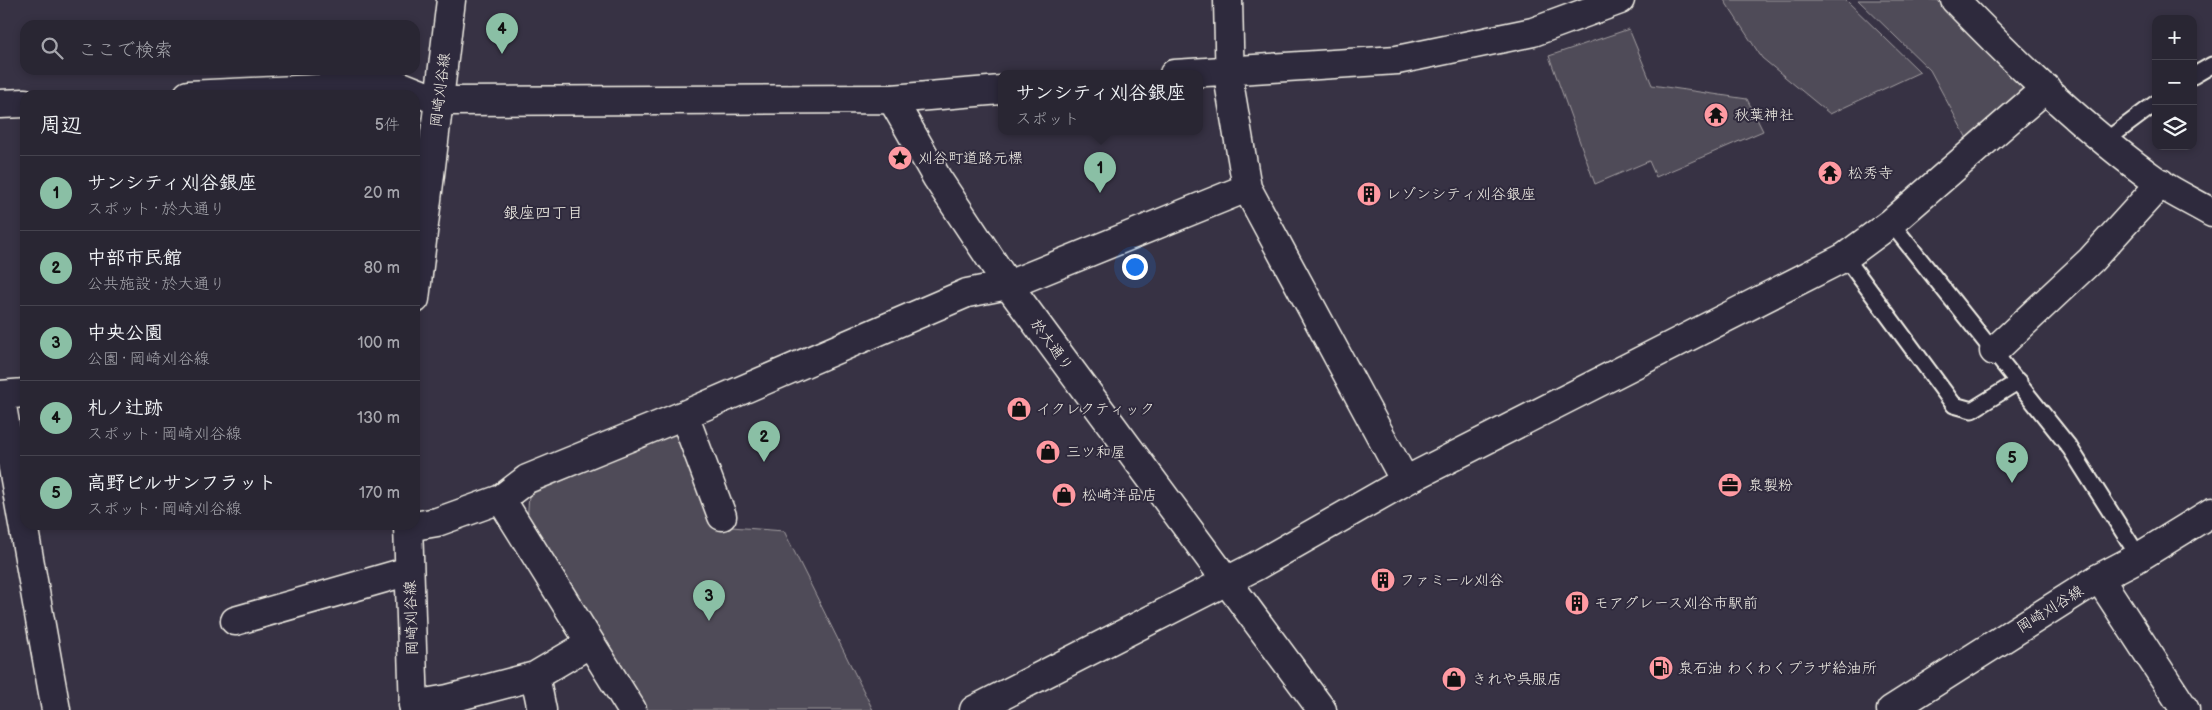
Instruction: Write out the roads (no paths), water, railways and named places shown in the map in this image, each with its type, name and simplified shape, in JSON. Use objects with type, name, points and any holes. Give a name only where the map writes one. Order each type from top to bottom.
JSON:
[{"type":"street","name":"岡崎刈谷線","points":[[420,258],[451,0]]},
{"type":"street","points":[[1228,0],[1228,69],[1247,188],[1405,481]]},
{"type":"street","points":[[1203,71],[1397,60],[1532,32],[1620,0]]},
{"type":"street","points":[[1955,0],[2046,88],[2105,141],[2161,184],[2212,213]]},
{"type":"street","points":[[293,90],[398,85],[411,90]]},
{"type":"street","points":[[974,710],[1228,581],[1405,481],[1845,257],[1891,223],[2046,88]]},
{"type":"street","points":[[420,94],[439,101],[892,99],[998,90]]},
{"type":"street","name":"於大通り","points":[[892,99],[937,178],[1008,285],[1322,710]]},
{"type":"street","points":[[0,104],[20,103]]},
{"type":"street","points":[[1994,351],[2091,260],[2161,184]]},
{"type":"street","points":[[420,524],[437,522],[500,499],[526,479],[684,415],[967,293],[1008,285],[1247,188]]},
{"type":"street","points":[[20,393],[0,395],[20,508]]},
{"type":"street","points":[[684,415],[722,516]]},
{"type":"street","points":[[500,499],[632,710]]},
{"type":"street","name":"岡崎刈谷線","points":[[1891,710],[2099,578],[2138,557],[2212,512]]},
{"type":"street","points":[[24,530],[56,710]]},
{"type":"street","name":"岡崎刈谷線","points":[[408,530],[414,708]]},
{"type":"street","points":[[235,621],[409,571]]},
{"type":"street","points":[[2099,578],[2184,710]]},
{"type":"street","points":[[414,708],[535,676],[589,644]]},
{"type":"street","points":[[535,676],[542,710]]},
{"type":"lane","points":[[2197,74],[2212,65]]},
{"type":"lane","points":[[2105,141],[2153,105]]},
{"type":"lane","points":[[1891,223],[2019,381],[2070,448],[2138,557]]},
{"type":"lane","points":[[1845,257],[1954,404],[1972,410],[2019,381]]},
{"type":"place","name":"札ノ辻跡","points":[[502,54]]},
{"type":"place","name":"秋葉神社","points":[[1716,115]]},
{"type":"place","name":"刈谷町道路元標","points":[[900,158]]},
{"type":"place","name":"松秀寺","points":[[1830,173]]},
{"type":"place","name":"サンシティ刈谷銀座","points":[[1100,193]]},
{"type":"place","name":"レゾンシティ刈谷銀座","points":[[1369,194]]},
{"type":"place","name":"イクレクティック","points":[[1019,409]]},
{"type":"place","name":"三ツ和屋","points":[[1048,452]]},
{"type":"place","name":"中部市民館","points":[[764,462]]},
{"type":"place","name":"高野ビルサンフラット","points":[[2012,483]]},
{"type":"place","name":"泉製粉","points":[[1730,485]]},
{"type":"place","name":"松崎洋品店","points":[[1064,495]]},
{"type":"place","name":"ファミール刈谷","points":[[1383,580]]},
{"type":"place","name":"モアグレース刈谷市駅前","points":[[1577,603]]},
{"type":"place","name":"中央公園","points":[[709,621]]},
{"type":"place","name":"泉石油 わくわくプラザ給油所","points":[[1661,668]]},
{"type":"place","name":"きれや呉服店","points":[[1454,679]]},
{"type":"district","name":"銀座四丁目","points":[[543,212]]}]
